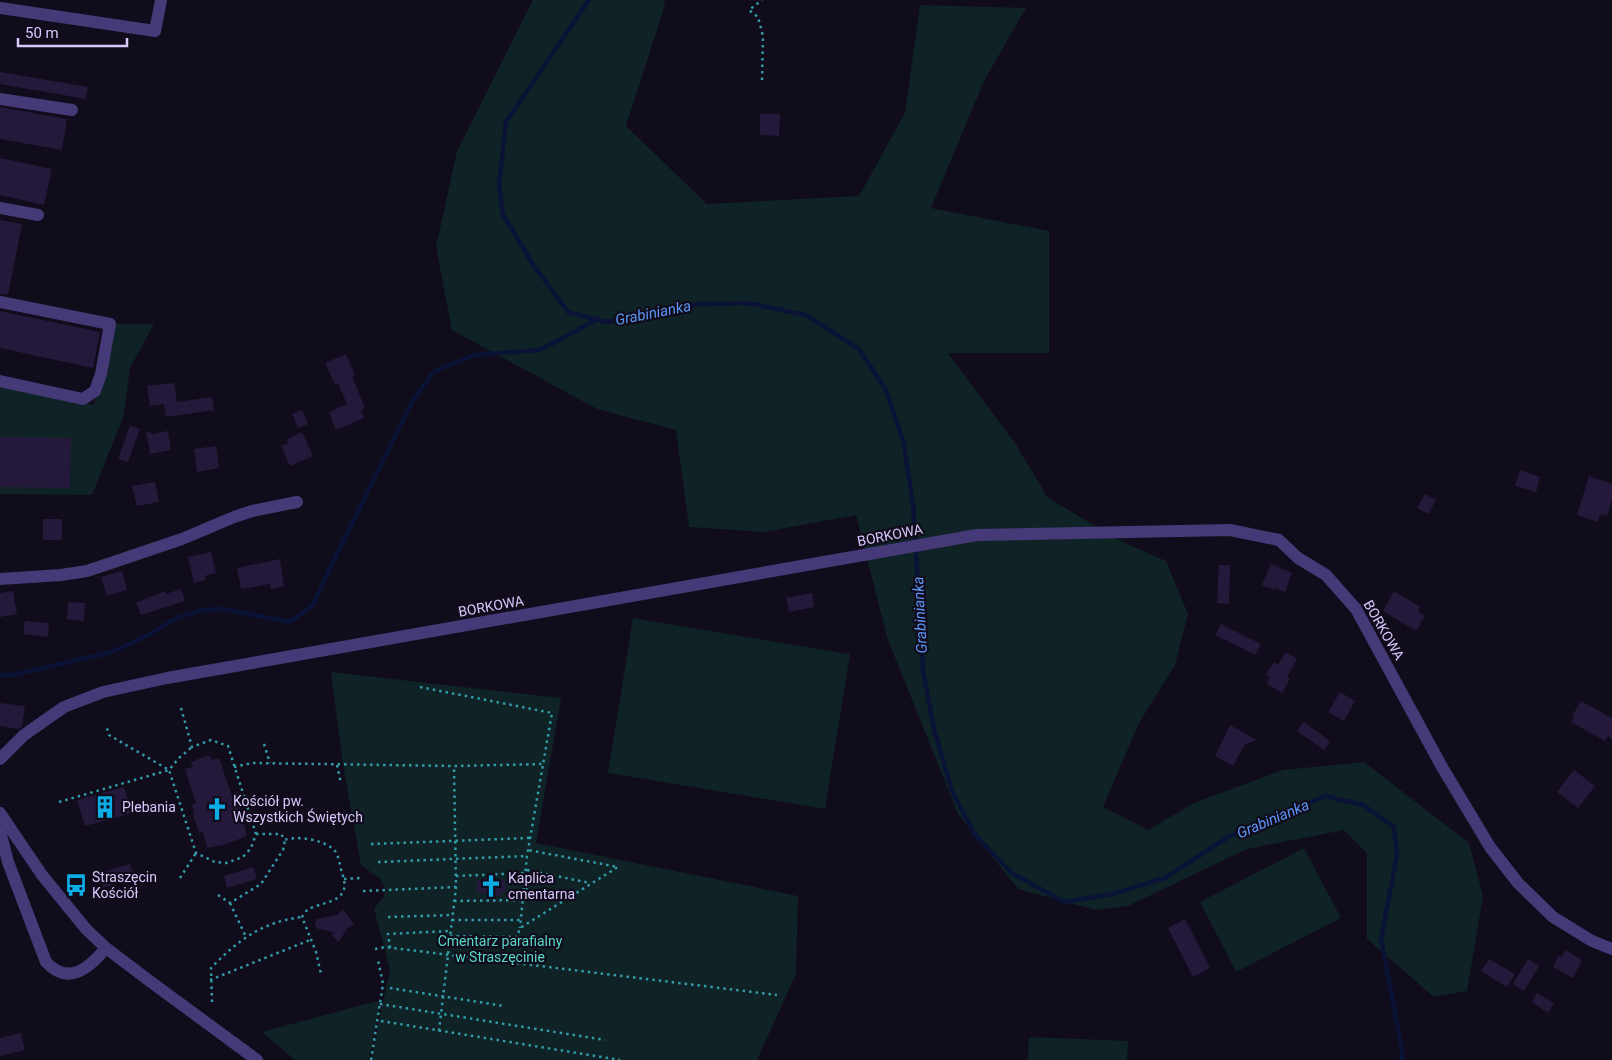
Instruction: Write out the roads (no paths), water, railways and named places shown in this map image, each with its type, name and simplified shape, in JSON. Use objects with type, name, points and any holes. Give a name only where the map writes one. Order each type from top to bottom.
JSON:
[{"type":"street","points":[[0,8],[155,31],[161,0]]},
{"type":"street","points":[[0,99],[72,110]]},
{"type":"street","points":[[0,208],[38,215]]},
{"type":"street","points":[[0,302],[110,324],[101,374],[95,391],[83,399],[0,381]]},
{"type":"street","points":[[0,580],[87,571],[182,539],[252,511],[297,502]]},
{"type":"street","name":"BORKOWA","points":[[0,759],[24,735],[64,707],[82,699],[103,692],[241,665],[977,535],[1230,530],[1279,540],[1298,558],[1326,575],[1356,609],[1490,847],[1518,883],[1553,917],[1592,941],[1612,949]]},
{"type":"street","points":[[0,813],[58,897],[86,929],[106,948],[258,1060]]},
{"type":"street","points":[[0,831],[8,862],[42,953],[51,968],[76,974],[90,965],[106,948]]},
{"type":"waterway","name":"Grabinianka","points":[[589,0],[506,122],[499,184],[503,214],[532,263],[568,312],[607,322],[701,304],[748,303],[806,315],[859,349],[885,388],[903,440],[913,503],[923,669],[934,729],[952,791],[975,835],[1012,873],[1064,902],[1109,895],[1165,878],[1228,837],[1325,796],[1363,805],[1394,827],[1397,855],[1381,938],[1402,1050],[1402,1060]]},
{"type":"waterway","points":[[0,675],[13,675],[112,652],[146,636],[179,617],[203,610],[223,609],[290,622],[313,605],[412,402],[433,372],[474,355],[540,350],[598,319]]},
{"type":"place","name":"Plebania","points":[[105,807]]},
{"type":"place","name":"Kościół pw. Wszystkich Świętych","points":[[217,809]]},
{"type":"place","name":"Straszęcin Kościół","points":[[76,885]]},
{"type":"place","name":"Kaplica cmentarna","points":[[491,886]]},
{"type":"park label","name":"Cmentarz parafialny w Straszęcinie","points":[[500,950]]}]
